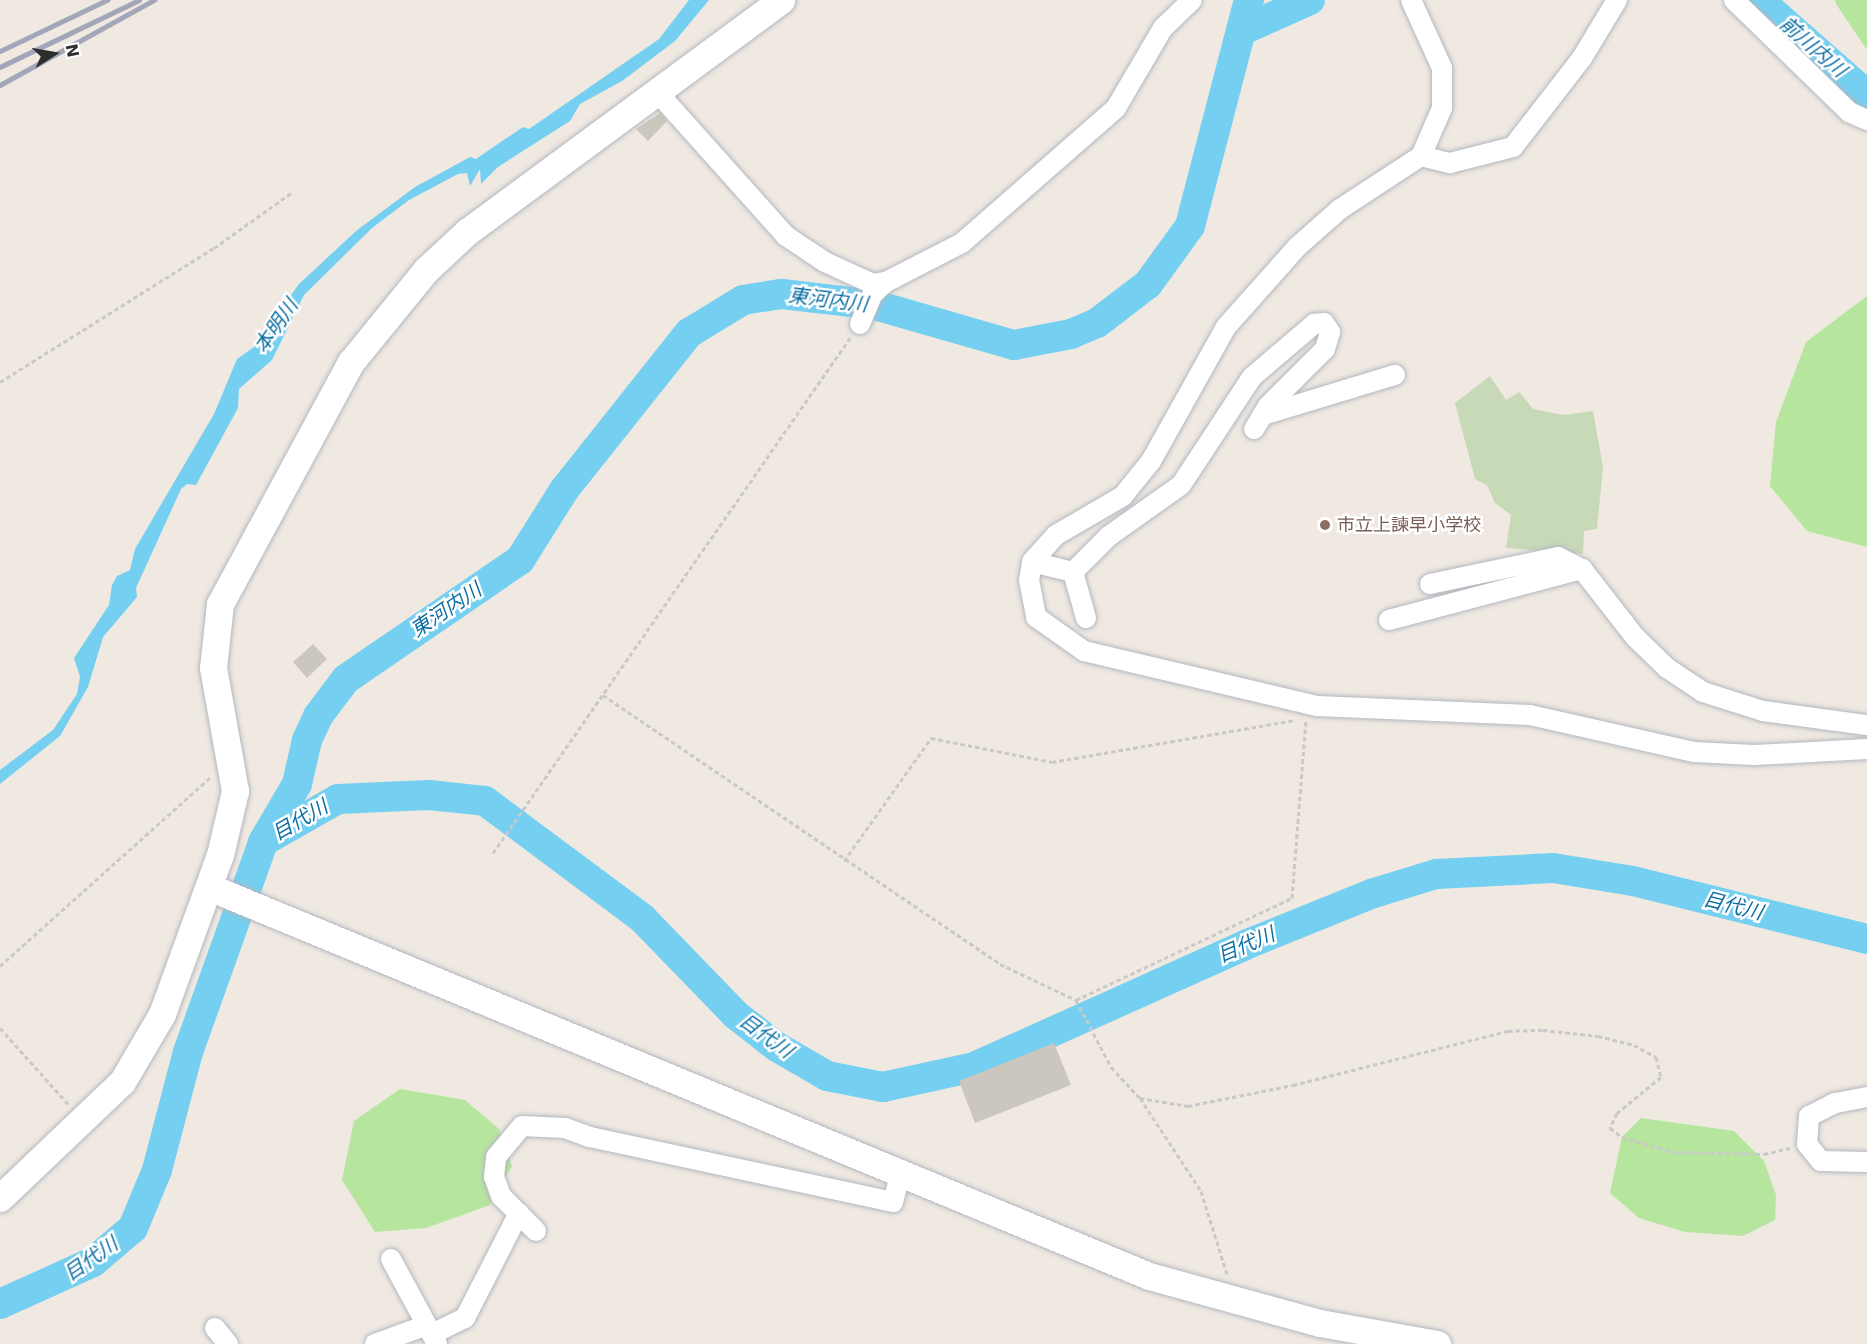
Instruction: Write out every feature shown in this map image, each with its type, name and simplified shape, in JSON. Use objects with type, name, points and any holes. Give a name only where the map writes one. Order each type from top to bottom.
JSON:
[{"type":"street","points":[[0,1198],[84,1123],[122,1082],[162,1014],[215,889],[235,790],[232,758],[213,668],[220,604],[351,362],[426,270],[468,231],[659,94],[781,0]]},
{"type":"street","points":[[860,324],[879,288],[962,243],[1116,108],[1163,28],[1192,0]]},
{"type":"street","points":[[1411,0],[1443,68],[1442,108],[1421,156],[1340,209],[1297,247],[1226,327],[1151,461],[1123,496],[1056,535],[1032,562],[1029,580],[1036,616],[1067,641],[1084,651],[1244,692],[1317,706],[1530,715],[1694,752],[1754,754],[1867,749]]},
{"type":"street","points":[[1421,156],[1450,163],[1513,147],[1582,57],[1617,0]]},
{"type":"street","points":[[1734,0],[1849,112],[1867,120]]},
{"type":"street","points":[[659,94],[786,236],[835,267],[879,288]]},
{"type":"street","points":[[1073,572],[1109,536],[1181,485],[1252,377],[1314,324],[1324,323],[1330,332],[1325,349],[1258,422],[1395,375]]},
{"type":"street","points":[[1430,584],[1558,557],[1582,569],[1635,637],[1667,668],[1703,692],[1763,711],[1867,725]]},
{"type":"street","points":[[1032,562],[1073,572]]},
{"type":"street","points":[[1389,620],[1524,581],[1582,569]]},
{"type":"street","points":[[1073,572],[1086,618]]},
{"type":"street","points":[[215,889],[1149,1276],[1320,1323],[1437,1344]]},
{"type":"street","points":[[1867,1097],[1834,1103],[1809,1116],[1807,1144],[1821,1161],[1867,1162]]},
{"type":"street","points":[[536,1231],[501,1196],[494,1177],[496,1157],[522,1126],[565,1128],[590,1137],[893,1202],[900,1174]]},
{"type":"street","points":[[375,1344],[432,1335],[465,1318],[519,1213]]},
{"type":"street","points":[[391,1259],[432,1335]]},
{"type":"street","points":[[215,1328],[228,1344]]},
{"type":"path","points":[[0,382],[214,248],[291,194]]},
{"type":"path","points":[[492,854],[522,816],[860,324]]},
{"type":"path","points":[[603,695],[844,861],[1000,964],[1076,1000],[1111,1067],[1140,1098],[1202,1191],[1235,1300]]},
{"type":"path","points":[[844,861],[931,738],[1052,762],[1316,716]]},
{"type":"path","points":[[1076,1000],[1292,898],[1306,718]]},
{"type":"path","points":[[0,966],[232,758]]},
{"type":"path","points":[[0,1028],[84,1123]]},
{"type":"path","points":[[1140,1098],[1188,1106],[1293,1085],[1508,1031],[1542,1030],[1598,1035],[1634,1045],[1656,1057],[1662,1077],[1617,1113],[1610,1128],[1622,1137],[1673,1152],[1764,1154],[1807,1144]]},
{"type":"green space","points":[[1835,0],[1867,0],[1867,50],[1836,4]]},
{"type":"green space","points":[[1867,296],[1867,547],[1807,531],[1770,486],[1776,422],[1806,342]]},
{"type":"green space","points":[[1490,376],[1506,400],[1519,392],[1533,409],[1563,415],[1593,411],[1603,468],[1597,529],[1584,531],[1583,554],[1506,548],[1511,515],[1495,503],[1487,485],[1475,479],[1455,403]]},
{"type":"green space","points":[[400,1089],[465,1100],[499,1129],[512,1166],[490,1205],[426,1228],[375,1232],[342,1180],[354,1121]]},
{"type":"green space","points":[[1641,1118],[1734,1131],[1764,1161],[1776,1195],[1775,1220],[1743,1236],[1685,1232],[1639,1218],[1610,1193],[1622,1137]]},
{"type":"water","name":"本明川","points":[[689,0],[709,0],[675,41],[622,81],[580,104],[570,121],[498,167],[481,184],[480,169],[470,186],[467,173],[458,174],[409,200],[372,228],[304,295],[272,360],[239,389],[238,408],[196,485],[187,484],[181,489],[136,588],[137,597],[103,637],[88,687],[60,736],[0,784],[0,770],[53,730],[77,694],[80,677],[74,658],[109,605],[112,585],[117,576],[130,570],[135,549],[214,414],[237,359],[254,347],[299,284],[356,231],[415,187],[470,157],[476,159],[523,127],[529,129],[659,39]]},
{"type":"building","points":[[660,113],[667,121],[648,141],[636,129]]},
{"type":"building","points":[[313,644],[327,659],[307,678],[293,662]]},
{"type":"building","points":[[1054,1043],[1071,1085],[975,1123],[959,1081]]},
{"type":"waterway","name":"東河内川","points":[[0,1304],[93,1262],[133,1228],[157,1170],[188,1052],[263,842],[297,784],[307,740],[318,716],[346,679],[520,560],[564,490],[689,333],[743,300],[782,294],[875,305],[1014,345],[1071,334],[1097,323],[1148,284],[1190,226],[1249,0]]},
{"type":"waterway","name":"前川内川","points":[[1245,29],[1310,0]]},
{"type":"waterway","name":"前川内川","points":[[1759,0],[1867,95]]},
{"type":"waterway","name":"目代川","points":[[264,841],[338,799],[429,795],[485,801],[642,918],[736,1015],[777,1047],[827,1076],[883,1087],[974,1067],[1245,945],[1374,893],[1436,874],[1553,868],[1633,881],[1867,939]]},
{"type":"railway","points":[[0,51],[107,0]]},
{"type":"railway","points":[[0,67],[139,0]]},
{"type":"railway","points":[[0,85],[154,0]]},
{"type":"place","name":"市立上諫早小学校","points":[[1325,525]]}]
